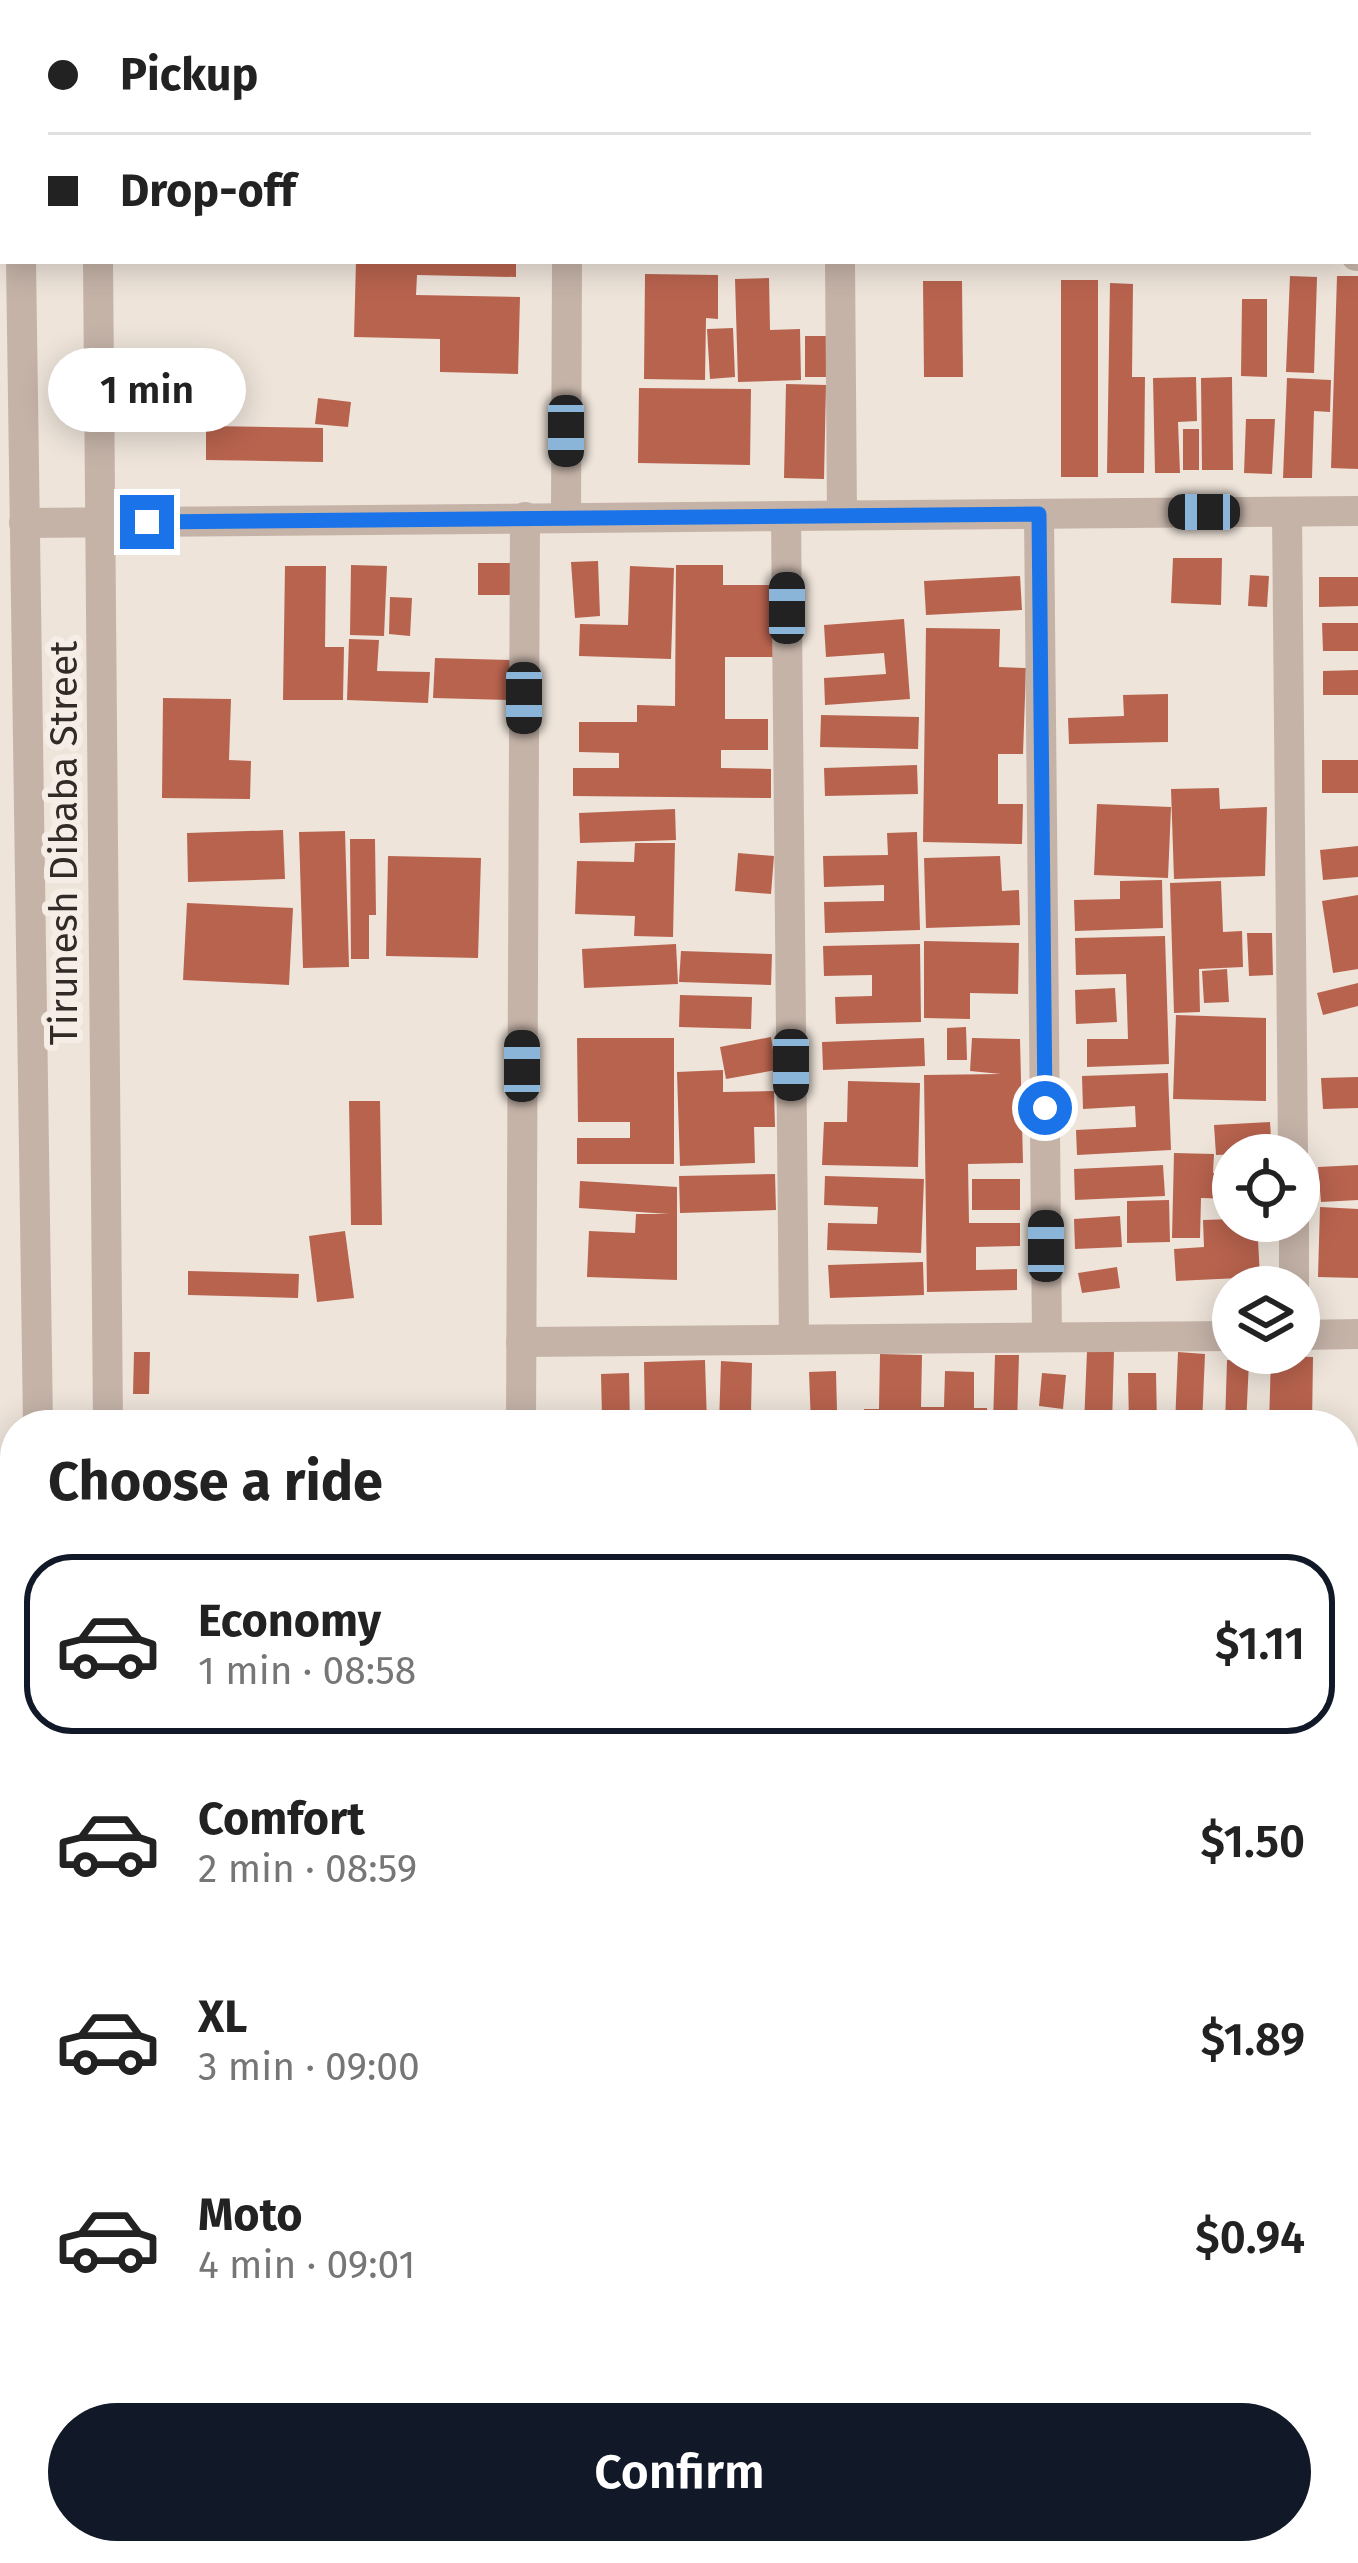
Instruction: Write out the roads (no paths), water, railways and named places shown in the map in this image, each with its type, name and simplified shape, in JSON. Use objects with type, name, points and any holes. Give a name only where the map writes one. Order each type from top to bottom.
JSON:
[{"type":"street","name":"Tirunesh Dibaba Street","points":[[21,264],[38,1410]]},
{"type":"street","name":"Tirunesh Dibaba Street","points":[[98,264],[108,1410]]},
{"type":"street","points":[[566,517],[568,264]]},
{"type":"street","points":[[840,264],[842,515]]},
{"type":"street","points":[[24,523],[1358,511]]},
{"type":"street","points":[[1287,512],[1293,1134]]},
{"type":"street","points":[[1039,514],[1047,1337]]},
{"type":"street","points":[[786,516],[794,1340]]},
{"type":"street","points":[[521,1410],[525,517]]},
{"type":"street","points":[[1320,1335],[1358,1334]]},
{"type":"street","points":[[521,1342],[1212,1336]]}]
